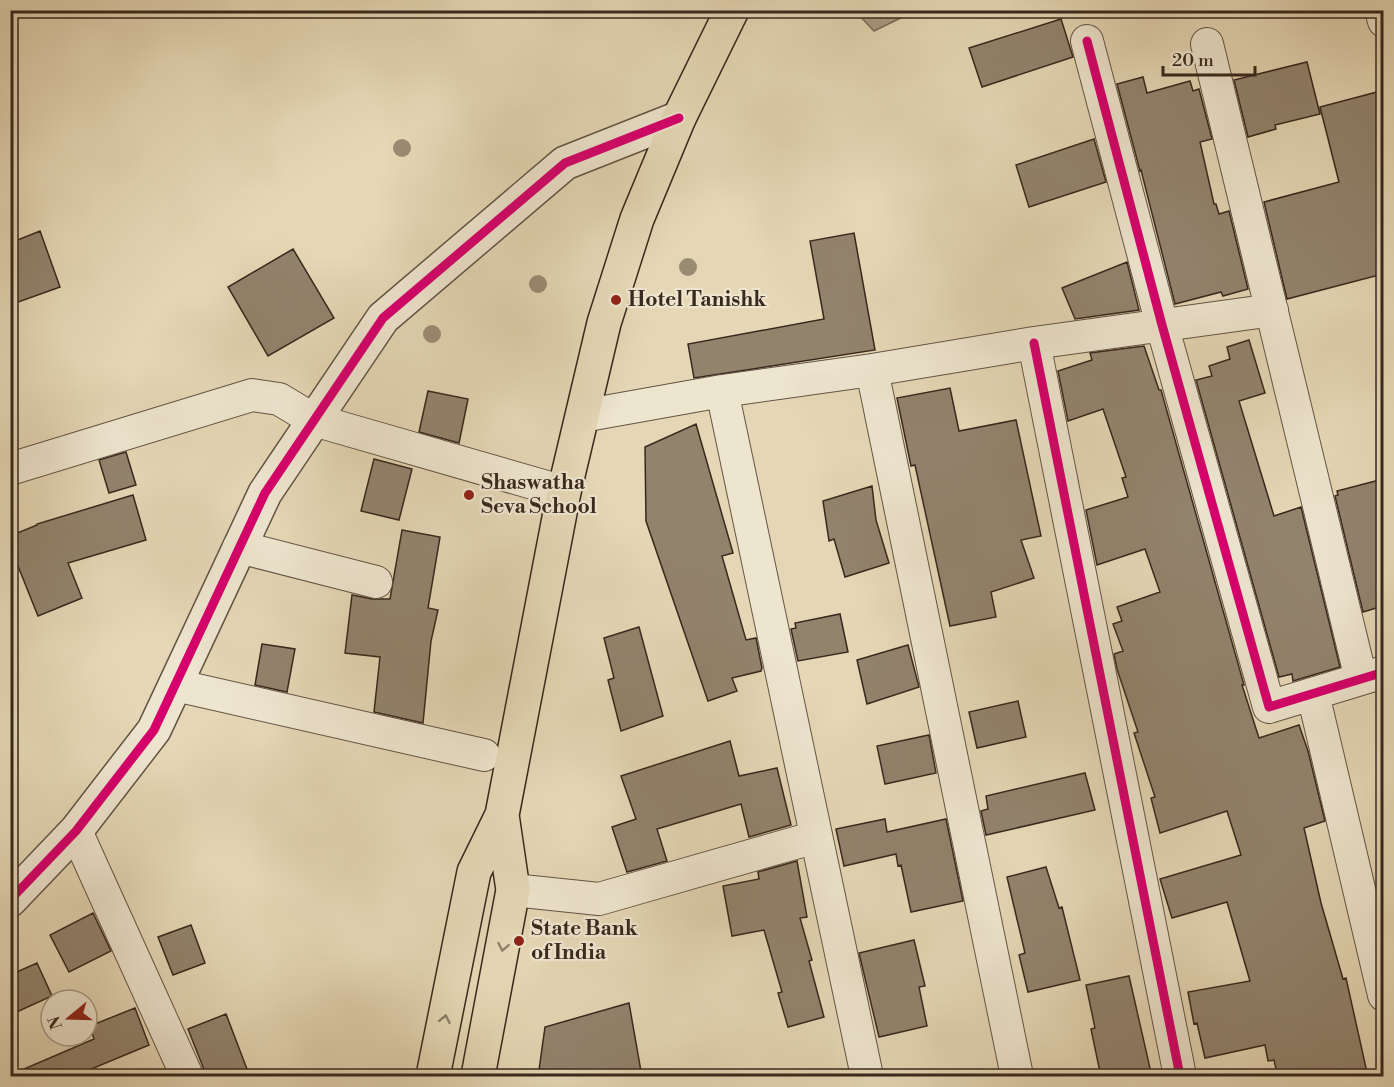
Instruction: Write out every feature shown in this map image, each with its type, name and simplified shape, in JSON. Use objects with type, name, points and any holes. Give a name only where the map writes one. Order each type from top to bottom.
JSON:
[{"type":"main road","points":[[433,1077],[474,872],[502,815],[564,492],[604,323],[637,219],[679,118],[732,10]]},
{"type":"main road","points":[[478,1077],[513,890],[502,815]]},
{"type":"street","points":[[1381,10],[1383,21]]},
{"type":"street","points":[[1087,41],[1162,325],[1269,707],[1372,676],[1272,310],[1207,44]]},
{"type":"street","points":[[10,900],[76,831],[154,730],[265,494],[383,318],[565,163],[679,118]]},
{"type":"street","points":[[582,416],[722,391],[872,370],[1034,343],[1272,310]]},
{"type":"street","points":[[1034,343],[1180,1077]]},
{"type":"street","points":[[872,370],[1017,1077]]},
{"type":"street","points":[[722,391],[867,1077]]},
{"type":"street","points":[[10,469],[252,395],[279,399],[314,420],[564,492]]},
{"type":"street","points":[[239,548],[376,582]]},
{"type":"street","points":[[175,685],[484,755]]},
{"type":"street","points":[[1313,694],[1371,886],[1383,995]]},
{"type":"street","points":[[76,831],[187,1077]]},
{"type":"street","points":[[513,890],[599,899],[816,837]]},
{"type":"shaded area","points":[[855,11],[915,11],[874,31]]},
{"type":"building","points":[[1061,19],[1073,57],[982,87],[969,48]]},
{"type":"building","points":[[1307,62],[1320,114],[1275,125],[1276,129],[1248,137],[1234,80]]},
{"type":"building","points":[[1143,77],[1147,93],[1190,81],[1193,91],[1199,89],[1212,139],[1200,142],[1214,204],[1219,214],[1229,211],[1248,289],[1223,296],[1221,292],[1175,304],[1117,84]]},
{"type":"building","points":[[1377,92],[1383,117],[1383,274],[1287,299],[1264,202],[1339,182],[1320,107]]},
{"type":"building","points":[[1094,139],[1106,182],[1029,207],[1016,165]]},
{"type":"building","points":[[40,231],[60,287],[10,305],[10,243]]},
{"type":"building","points":[[854,233],[875,350],[694,378],[688,344],[824,319],[810,241]]},
{"type":"building","points":[[293,249],[334,318],[268,356],[228,287]]},
{"type":"building","points":[[1127,262],[1139,310],[1075,319],[1062,288]]},
{"type":"building","points":[[1249,340],[1265,393],[1239,401],[1274,516],[1301,507],[1340,667],[1293,681],[1292,674],[1279,677],[1196,380],[1212,376],[1209,366],[1230,359],[1227,347]]},
{"type":"building","points":[[1144,346],[1159,390],[1161,390],[1244,685],[1242,685],[1259,738],[1299,725],[1308,751],[1325,821],[1304,828],[1321,903],[1343,979],[1346,978],[1368,1077],[1278,1077],[1274,1060],[1268,1061],[1265,1045],[1205,1058],[1197,1023],[1194,1024],[1188,992],[1250,981],[1227,902],[1172,918],[1160,879],[1241,855],[1227,811],[1160,833],[1151,798],[1155,797],[1134,733],[1138,732],[1117,669],[1114,654],[1123,651],[1113,624],[1122,621],[1117,607],[1160,592],[1145,549],[1097,565],[1086,510],[1128,497],[1122,478],[1126,477],[1103,409],[1068,421],[1058,371],[1092,360],[1090,353]]},
{"type":"building","points":[[950,388],[959,431],[1016,420],[1041,536],[1021,540],[1034,578],[991,592],[996,617],[950,626],[915,465],[911,466],[897,398]]},
{"type":"building","points":[[428,391],[468,399],[459,443],[419,432]]},
{"type":"building","points":[[696,424],[733,553],[722,556],[746,640],[756,638],[762,668],[761,671],[732,678],[737,691],[708,701],[646,521],[645,447]]},
{"type":"building","points":[[126,452],[136,485],[109,493],[99,460]]},
{"type":"building","points":[[374,459],[412,469],[399,520],[361,511]]},
{"type":"building","points":[[1383,479],[1383,606],[1363,612],[1335,496],[1338,495],[1337,491]]},
{"type":"building","points":[[872,486],[876,520],[889,563],[845,577],[834,539],[829,541],[823,501]]},
{"type":"building","points":[[133,495],[146,540],[68,563],[82,598],[38,616],[10,546],[10,536],[37,524]]},
{"type":"building","points":[[402,530],[440,537],[428,608],[438,610],[431,641],[423,723],[374,712],[380,657],[345,653],[352,595],[372,599],[390,599]]},
{"type":"building","points":[[840,614],[848,652],[798,661],[791,629],[796,628],[795,623]]},
{"type":"building","points":[[639,627],[663,716],[621,731],[608,680],[614,678],[604,638]]},
{"type":"building","points":[[262,644],[295,649],[287,692],[255,685]]},
{"type":"building","points":[[908,645],[919,687],[867,704],[857,660]]},
{"type":"building","points":[[1018,701],[1026,737],[977,748],[969,712]]},
{"type":"building","points":[[929,735],[936,773],[885,784],[877,746]]},
{"type":"building","points":[[730,741],[739,776],[777,768],[791,825],[749,837],[741,804],[657,829],[667,861],[627,872],[612,827],[636,819],[621,776]]},
{"type":"building","points":[[1085,773],[1095,810],[986,835],[981,811],[988,809],[986,796]]},
{"type":"building","points":[[885,819],[887,832],[946,819],[963,901],[911,912],[901,865],[898,866],[896,854],[844,866],[836,829]]},
{"type":"building","points":[[797,861],[807,917],[800,918],[824,1017],[788,1027],[778,993],[782,992],[764,930],[732,936],[723,886],[759,879],[758,872]]},
{"type":"building","points":[[1046,867],[1059,908],[1062,907],[1080,980],[1028,992],[1019,955],[1025,953],[1007,877]]},
{"type":"building","points":[[93,913],[111,951],[69,972],[50,935]]},
{"type":"building","points":[[191,925],[205,963],[173,975],[158,937]]},
{"type":"building","points":[[914,940],[925,986],[919,987],[927,1026],[879,1037],[859,953]]},
{"type":"building","points":[[37,963],[48,988],[39,988],[39,1002],[10,1015],[10,975]]},
{"type":"building","points":[[1129,976],[1152,1077],[1101,1077],[1091,1029],[1095,1028],[1086,985]]},
{"type":"building","points":[[629,1003],[642,1077],[538,1077],[545,1027]]},
{"type":"building","points":[[135,1008],[149,1045],[72,1077],[10,1077],[10,1075],[73,1048],[99,1048],[99,1022]]},
{"type":"building","points":[[226,1014],[250,1077],[207,1077],[188,1029]]},
{"type":"cycle path","points":[[1087,41],[1162,325],[1269,707],[1384,672]]},
{"type":"cycle path","points":[[10,900],[76,831],[154,730],[265,493],[383,318],[565,163],[679,118]]},
{"type":"cycle path","points":[[1034,343],[1180,1076]]},
{"type":"place","name":"Hotel Tanishk","points":[[616,300]]},
{"type":"place","name":"Shaswatha Seva School","points":[[469,495]]},
{"type":"place","name":"State Bank of India","points":[[519,941]]}]
